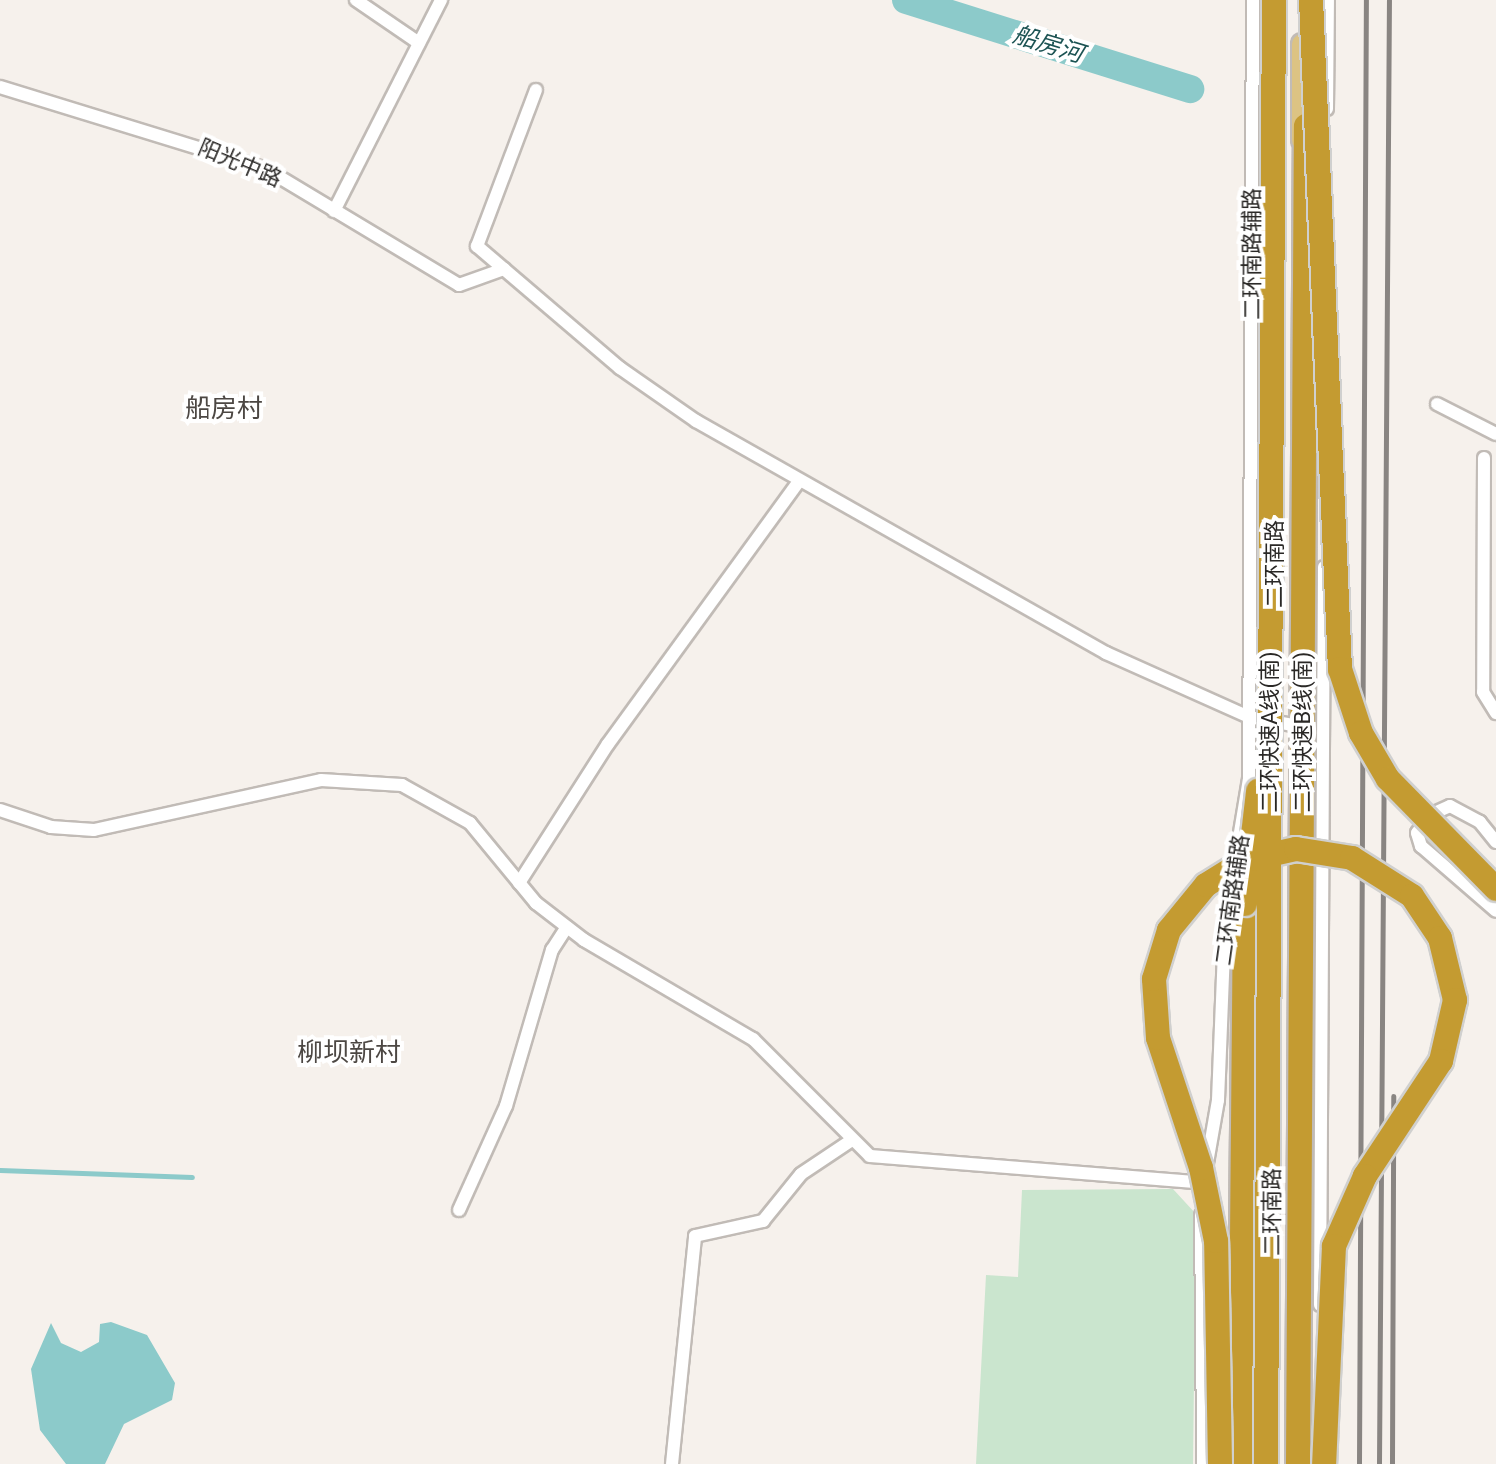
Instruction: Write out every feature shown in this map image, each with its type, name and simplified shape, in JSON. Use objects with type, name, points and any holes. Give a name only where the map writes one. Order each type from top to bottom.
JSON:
[{"type":"highway","name":"二环快速A线(南)","points":[[1268,1464],[1265,716],[1277,0]]},
{"type":"highway","points":[[1307,0],[1340,669],[1361,733],[1388,779],[1496,889]]},
{"type":"highway","name":"二环快速B线(南)","points":[[1296,1464],[1307,0]]},
{"type":"highway","points":[[1240,1464],[1245,890],[1265,716]]},
{"type":"highway","points":[[1220,1464],[1216,1241],[1196,1149],[1158,1038],[1154,979],[1169,930],[1206,885],[1246,860],[1296,849],[1352,858],[1412,896],[1440,938],[1455,1000],[1441,1061],[1365,1176],[1334,1246],[1321,1464]]},
{"type":"main road","name":"二环南路","points":[[1296,1464],[1298,726],[1307,0]]},
{"type":"street","points":[[356,0],[419,43]]},
{"type":"street","points":[[334,211],[441,0]]},
{"type":"street","name":"二环南路辅路","points":[[1203,1464],[1204,1183],[1218,1100],[1225,922],[1265,716],[1253,0]]},
{"type":"street","points":[[1321,1464],[1328,0]]},
{"type":"street","name":"阳光中路","points":[[0,87],[205,146],[266,169],[459,285],[504,269]]},
{"type":"street","points":[[536,90],[477,246],[620,368],[799,481],[1106,653],[1298,726]]},
{"type":"street","points":[[1437,404],[1496,434]]},
{"type":"street","points":[[1484,458],[1483,692],[1496,713]]},
{"type":"street","points":[[519,883],[608,744],[799,481]]},
{"type":"street","points":[[0,810],[51,827],[94,830],[321,780],[402,785],[470,823],[519,883],[567,927],[718,1012],[779,1061],[849,1142],[870,1156],[913,1163],[1204,1183]]},
{"type":"street","points":[[1496,842],[1480,822],[1450,806],[1430,815],[1417,833],[1421,846],[1496,911]]},
{"type":"street","points":[[459,1210],[506,1106],[552,950],[567,927]]},
{"type":"street","points":[[672,1464],[695,1236],[763,1221],[801,1174],[849,1142]]},
{"type":"green space","points":[[1173,1189],[1196,1214],[1193,1464],[976,1464],[986,1275],[1018,1277],[1022,1190]]},
{"type":"water","points":[[111,1322],[147,1335],[175,1383],[172,1400],[124,1424],[105,1464],[66,1464],[40,1430],[31,1369],[51,1323],[61,1343],[81,1352],[99,1342],[100,1324]]},
{"type":"waterway","name":"船房河","points":[[906,0],[1190,89]]},
{"type":"waterway","points":[[0,1170],[192,1177]]},
{"type":"railway","points":[[1359,1464],[1366,0]]},
{"type":"railway","points":[[1379,1464],[1389,0]]},
{"type":"railway","points":[[1392,1464],[1393,1096]]},
{"type":"district","name":"船房村","points":[[224,409]]},
{"type":"district","name":"柳坝新村","points":[[349,1053]]}]
